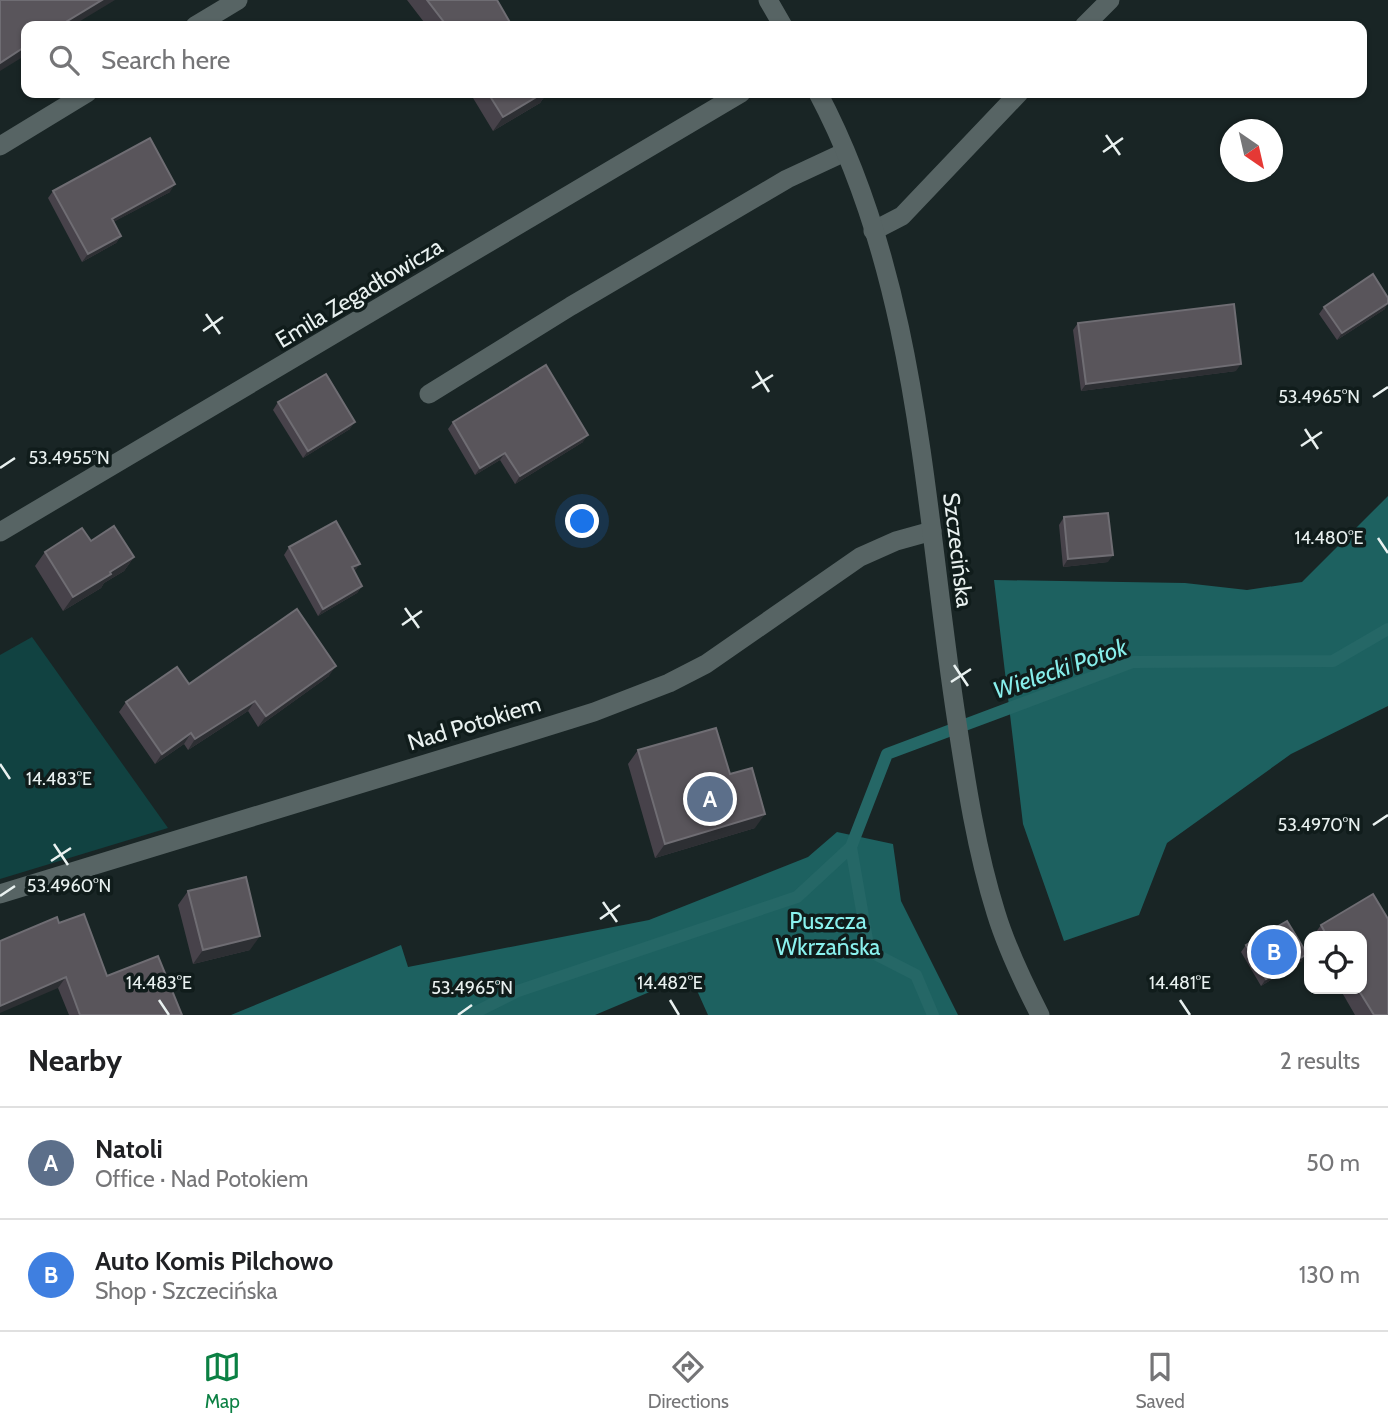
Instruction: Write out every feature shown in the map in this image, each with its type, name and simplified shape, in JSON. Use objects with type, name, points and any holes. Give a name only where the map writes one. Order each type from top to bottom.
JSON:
[{"type":"street","points":[[203,21],[238,0]]},
{"type":"street","points":[[768,0],[780,21]]},
{"type":"street","points":[[1089,21],[1110,0]]},
{"type":"street","points":[[0,146],[79,98]]},
{"type":"street","name":"Emila Zegadłowicza","points":[[0,533],[733,98]]},
{"type":"street","name":"Szczecińska","points":[[820,98],[845,152],[873,230],[901,338],[916,418],[971,812],[996,915],[1017,969],[1040,1015]]},
{"type":"street","points":[[873,230],[902,216],[1014,98]]},
{"type":"street","points":[[429,394],[787,178],[845,152]]},
{"type":"street","name":"Nad Potokiem","points":[[0,894],[594,712],[669,683],[706,664],[859,557],[897,541],[932,531]]},
{"type":"shaded area","points":[[32,637],[168,828],[0,879],[0,655]]},
{"type":"green space","points":[[1388,496],[1388,706],[1291,754],[1167,843],[1139,915],[1064,941],[1023,824],[994,580],[1185,583],[1247,590],[1302,582]]},
{"type":"green space","name":"Puszcza Wkrzańska","points":[[837,832],[893,844],[901,901],[958,1015],[708,1015],[690,975],[595,1015],[231,1015],[401,945],[408,967],[649,920],[808,857]]},
{"type":"building","points":[[0,0],[102,0],[67,21],[21,21],[21,49],[0,63]]},
{"type":"building","points":[[427,0],[497,0],[509,21],[443,21]]},
{"type":"building","points":[[491,98],[535,98],[503,117]]},
{"type":"building","points":[[150,138],[175,184],[112,219],[121,236],[88,254],[53,191]]},
{"type":"building","points":[[1373,274],[1388,298],[1388,303],[1342,333],[1324,307]]},
{"type":"building","points":[[1234,304],[1241,364],[1086,384],[1078,323]]},
{"type":"building","points":[[546,365],[588,435],[520,476],[505,453],[480,468],[453,422]]},
{"type":"building","points":[[326,374],[355,422],[308,451],[278,402]]},
{"type":"building","points":[[1108,513],[1113,555],[1068,559],[1064,517]]},
{"type":"building","points":[[336,521],[360,564],[352,567],[362,586],[323,609],[289,547]]},
{"type":"building","points":[[114,526],[134,557],[73,597],[45,552],[82,528],[91,541]]},
{"type":"building","points":[[297,609],[336,666],[266,716],[255,701],[195,739],[191,733],[162,754],[126,702],[177,667],[189,684]]},
{"type":"building","points":[[716,728],[730,774],[752,768],[765,814],[665,844],[638,750]]},
{"type":"building","points":[[246,877],[260,936],[203,950],[188,891]]},
{"type":"building","points":[[1373,894],[1388,919],[1388,1015],[1374,1015],[1361,994],[1367,994],[1367,931],[1324,931],[1321,925]]},
{"type":"building","points":[[84,914],[107,976],[158,956],[182,1015],[80,1015],[66,977],[0,1006],[0,941],[57,917],[59,923]]},
{"type":"building","points":[[1287,921],[1304,949],[1304,956],[1266,979],[1246,945]]},
{"type":"waterway","name":"Wielecki Potok","points":[[470,1015],[518,991],[797,897],[851,847],[887,754],[1133,662],[1333,661],[1388,629]]},
{"type":"waterway","points":[[851,847],[869,951],[916,975],[933,1015]]},
{"type":"place","name":"Natoli","points":[[710,799]]},
{"type":"place","name":"Auto Komis Pilchowo","points":[[1274,952]]}]
